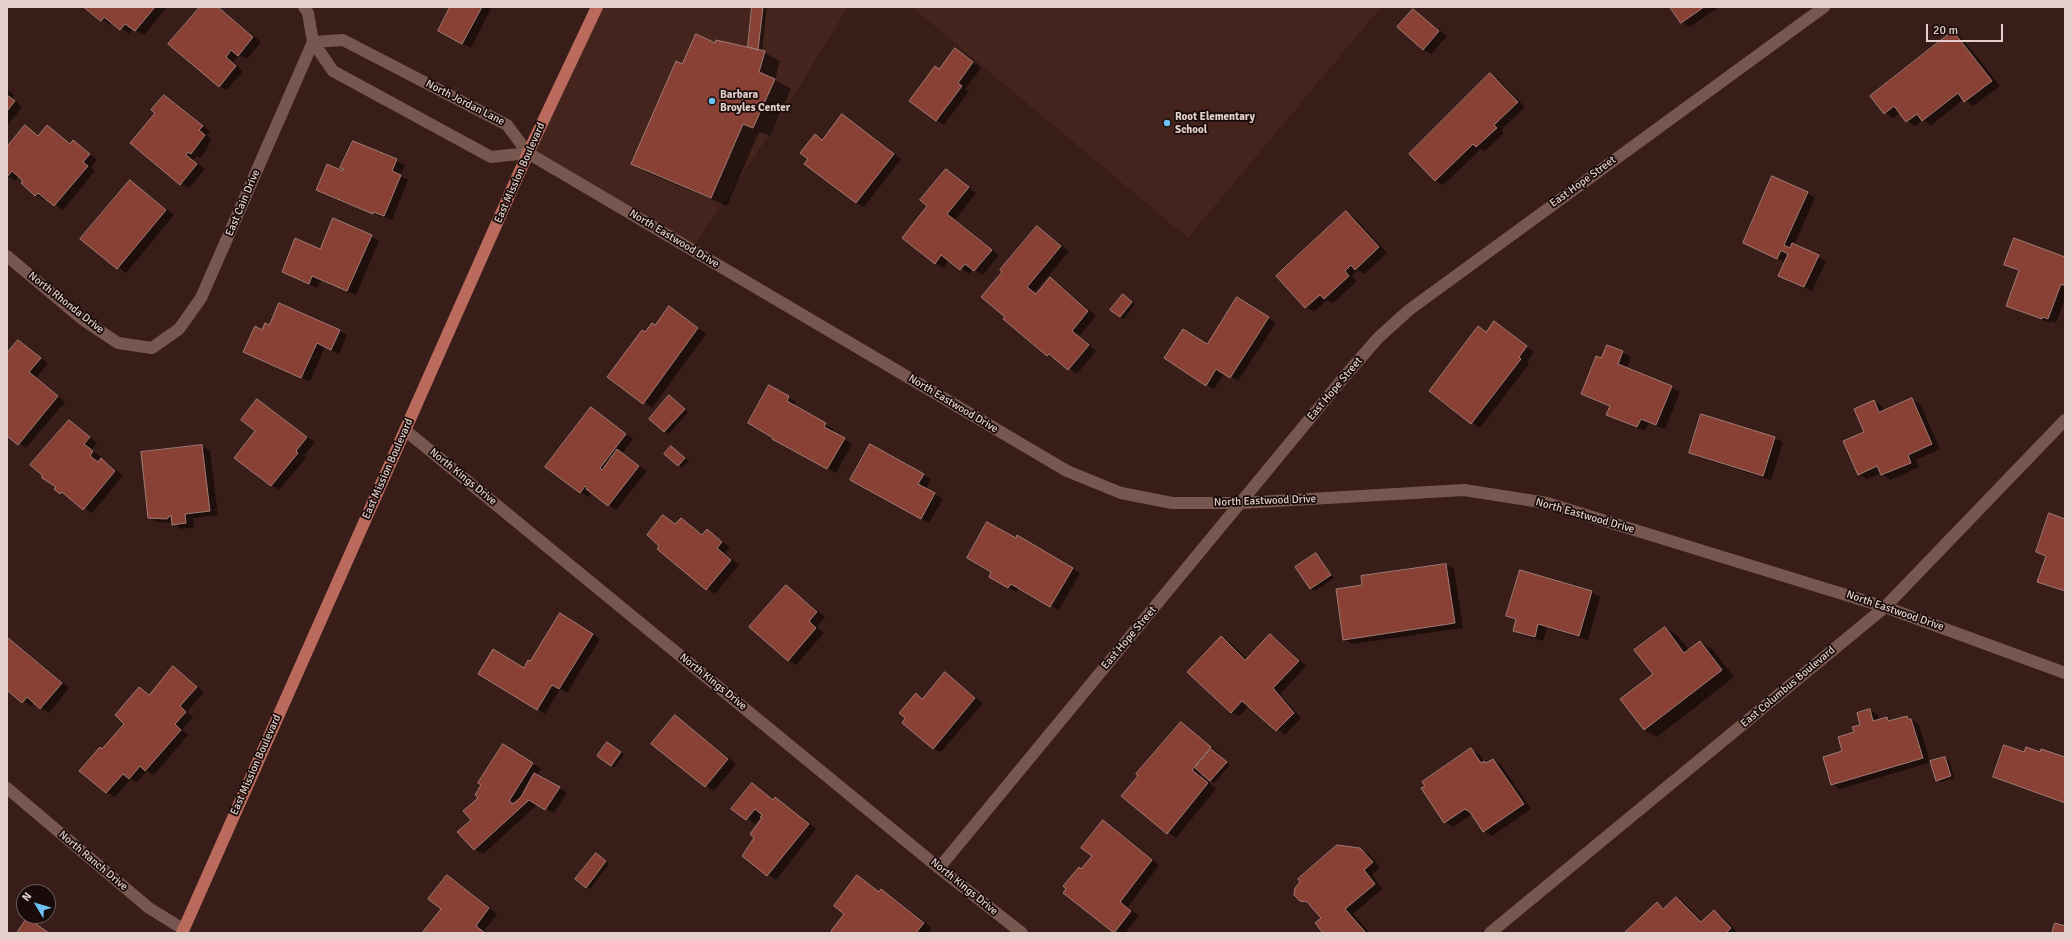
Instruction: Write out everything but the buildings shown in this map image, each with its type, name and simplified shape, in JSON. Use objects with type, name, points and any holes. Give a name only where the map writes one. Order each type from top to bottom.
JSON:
[{"type":"main road","name":"East Mission Boulevard","points":[[183,931],[528,153],[597,7]]},
{"type":"street","points":[[304,7],[308,13],[312,42],[333,71],[491,157],[528,153]]},
{"type":"street","name":"East Hope Street","points":[[939,868],[1378,338],[1409,310],[1824,7]]},
{"type":"street","name":"North Jordan Lane","points":[[312,42],[343,40],[508,125],[528,153]]},
{"type":"street","name":"East Cain Drive","points":[[152,348],[179,329],[201,298],[312,42]]},
{"type":"street","name":"North Eastwood Drive","points":[[528,153],[1067,471],[1121,493],[1172,503],[1241,503],[1464,490],[1547,503],[1885,607],[2065,673]]},
{"type":"street","name":"North Rhonda Drive","points":[[7,256],[82,319],[118,343],[152,348]]},
{"type":"street","name":"East Columbus Boulevard","points":[[1490,933],[1885,607],[2065,420]]},
{"type":"street","name":"North Kings Drive","points":[[406,430],[939,868],[1022,933]]},
{"type":"street","name":"North Ranch Drive","points":[[7,788],[149,908],[183,931]]},
{"type":"shaded area","points":[[597,7],[848,7],[773,129],[692,249],[528,153]]},
{"type":"shaded area","name":"Root Elementary School","points":[[912,7],[1381,7],[1188,238]]},
{"type":"place","name":"Barbara Broyles Center","points":[[712,101]]},
{"type":"place","name":"Root Elementary School","points":[[1167,123]]}]
